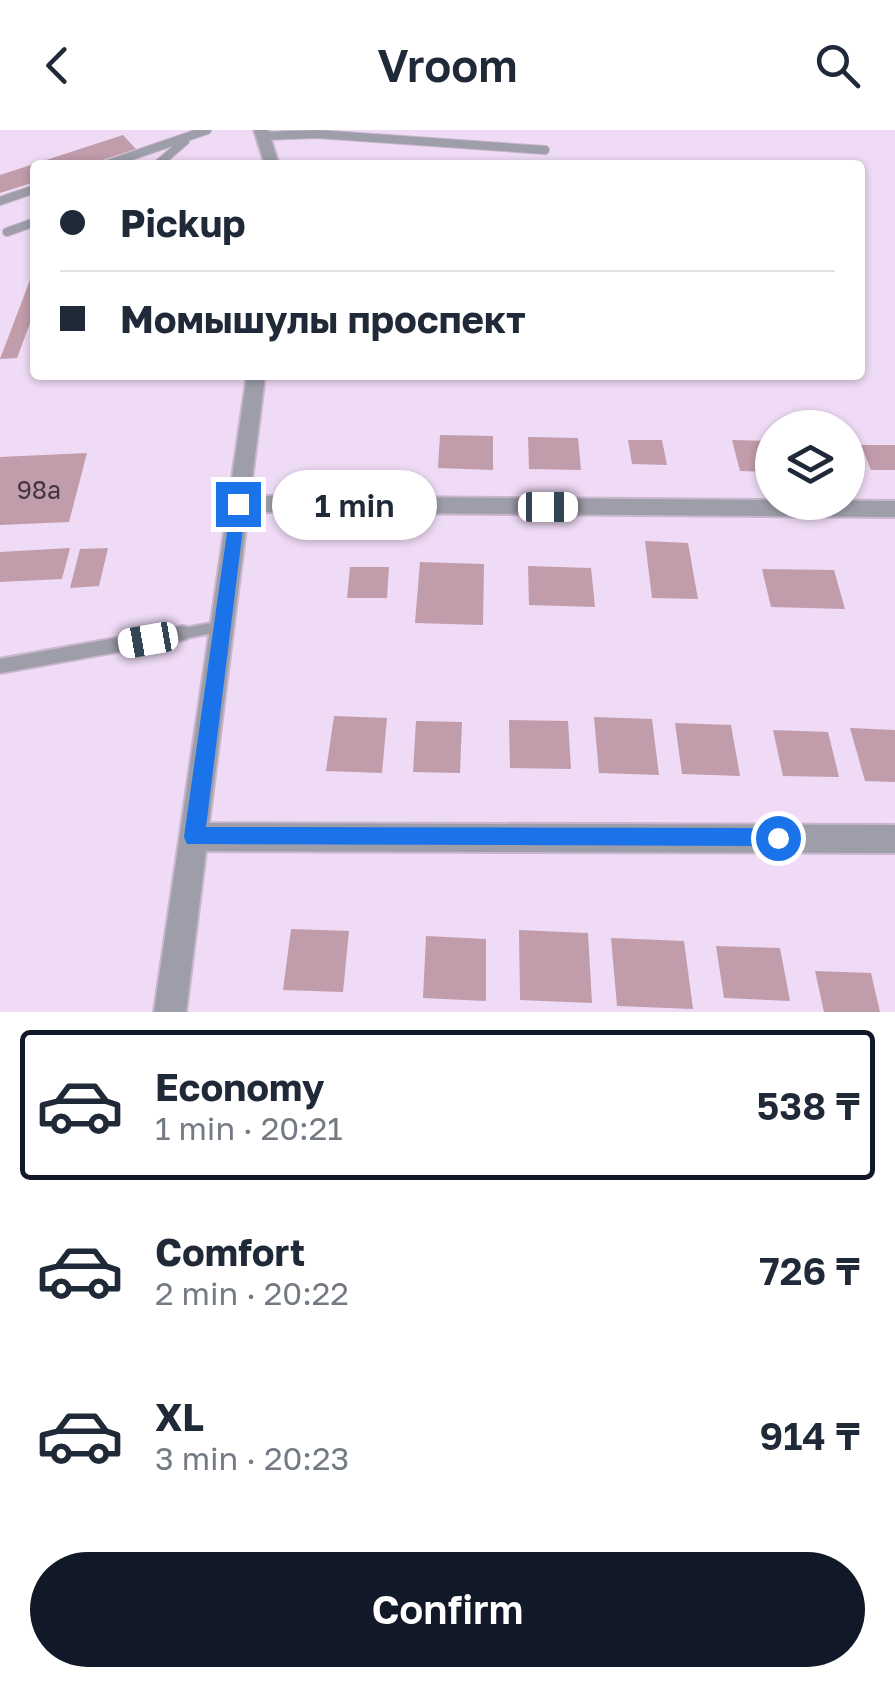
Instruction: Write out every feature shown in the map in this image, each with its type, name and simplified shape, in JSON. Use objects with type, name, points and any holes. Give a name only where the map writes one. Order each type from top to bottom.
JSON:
[{"type":"street","points":[[262,133],[270,160]]},
{"type":"street","points":[[170,1012],[255,380]]},
{"type":"street","points":[[238,504],[895,509]]},
{"type":"street","points":[[194,837],[895,839]]},
{"type":"lane","points":[[120,160],[207,130]]},
{"type":"lane","points":[[262,133],[545,150]]},
{"type":"lane","points":[[163,160],[192,135]]},
{"type":"lane","points":[[0,201],[30,191]]},
{"type":"lane","points":[[7,232],[30,224]]},
{"type":"lane","points":[[0,666],[222,626]]},
{"type":"building","points":[[123,135],[136,149],[102,160],[46,160]]},
{"type":"building","points":[[30,165],[30,184],[0,193],[0,175]]},
{"type":"building","points":[[30,280],[30,323],[17,358],[0,359]]},
{"type":"building","points":[[440,435],[493,436],[493,470],[438,468]]},
{"type":"building","points":[[528,437],[578,438],[581,470],[529,469]]},
{"type":"building","points":[[628,440],[662,440],[667,465],[632,464]]},
{"type":"building","points":[[732,440],[755,441],[755,471],[740,471]]},
{"type":"building","points":[[865,445],[895,445],[895,470],[871,470]]},
{"type":"building","points":[[87,453],[69,522],[0,525],[0,457]]},
{"type":"building","points":[[645,541],[688,543],[698,599],[652,598]]},
{"type":"building","points":[[70,548],[62,579],[0,582],[0,552]]},
{"type":"building","points":[[108,548],[99,586],[70,588],[80,549]]},
{"type":"building","points":[[420,562],[484,564],[483,625],[415,623]]},
{"type":"building","points":[[528,566],[591,568],[595,607],[529,605]]},
{"type":"building","points":[[350,567],[389,567],[387,598],[347,598]]},
{"type":"building","points":[[762,569],[834,570],[845,609],[771,607]]},
{"type":"building","points":[[334,716],[387,718],[382,773],[326,771]]},
{"type":"building","points":[[594,717],[652,719],[659,775],[599,773]]},
{"type":"building","points":[[509,720],[568,721],[571,769],[510,768]]},
{"type":"building","points":[[416,721],[462,722],[460,773],[413,772]]},
{"type":"building","points":[[675,723],[731,725],[740,776],[682,774]]},
{"type":"building","points":[[850,728],[895,730],[895,782],[865,781]]},
{"type":"building","points":[[773,730],[828,732],[839,777],[783,776]]},
{"type":"building","points":[[291,929],[349,931],[343,992],[283,990]]},
{"type":"building","points":[[519,930],[588,933],[592,1003],[520,1000]]},
{"type":"building","points":[[426,936],[486,939],[486,1001],[423,998]]},
{"type":"building","points":[[611,938],[684,941],[693,1009],[617,1006]]},
{"type":"building","points":[[716,946],[780,948],[790,1001],[724,998]]},
{"type":"building","points":[[815,971],[871,973],[880,1012],[824,1012]]},
{"type":"route","points":[[238,504],[194,837],[778,838]]}]
